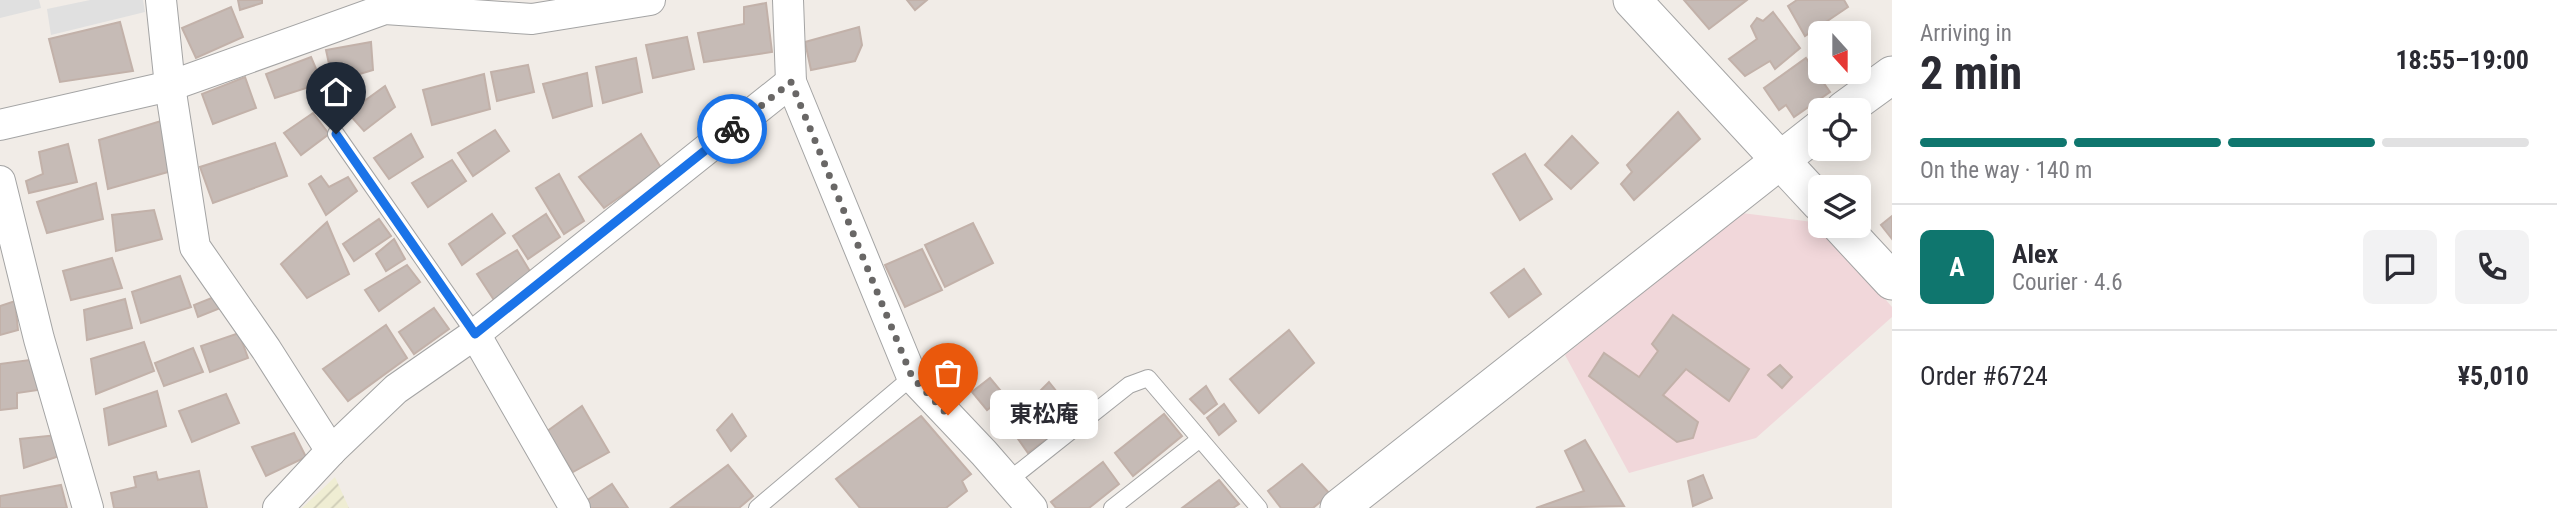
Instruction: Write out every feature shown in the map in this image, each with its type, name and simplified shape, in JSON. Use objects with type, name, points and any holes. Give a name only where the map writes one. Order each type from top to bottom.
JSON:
[{"type":"street","points":[[161,0],[170,86],[195,247],[267,349],[331,451]]},
{"type":"street","points":[[0,125],[170,86],[384,4],[533,19],[650,0]]},
{"type":"street","points":[[788,0],[791,82],[912,377],[1032,508]]},
{"type":"street","points":[[1632,0],[1808,190]]},
{"type":"street","points":[[1860,98],[1892,75]]},
{"type":"street","points":[[278,508],[331,451],[396,389],[475,334],[791,82]]},
{"type":"street","points":[[1339,508],[1808,138]]},
{"type":"street","points":[[0,181],[40,339],[88,508]]},
{"type":"street","points":[[1852,238],[1892,281]]},
{"type":"street","points":[[475,334],[575,508]]},
{"type":"lane","points":[[336,134],[475,334]]},
{"type":"lane","points":[[757,508],[912,377]]},
{"type":"lane","points":[[1009,481],[1129,385],[1148,378],[1259,508]]},
{"type":"lane","points":[[1112,508],[1200,439]]},
{"type":"shaded area","points":[[0,0],[39,0],[41,8],[0,18]]},
{"type":"shaded area","points":[[90,0],[143,0],[145,12],[51,35],[47,9]]},
{"type":"shaded area","points":[[1742,213],[1808,221],[1808,238],[1833,238],[1892,307],[1892,317],[1756,438],[1629,473],[1565,355]]},
{"type":"shaded area","points":[[335,477],[349,508],[302,508]]},
{"type":"building","points":[[238,0],[262,0],[262,3],[240,10]]},
{"type":"building","points":[[907,0],[927,0],[915,10]]},
{"type":"building","points":[[1684,0],[1747,0],[1709,29]]},
{"type":"building","points":[[1797,0],[1844,0],[1848,7],[1827,21],[1808,21],[1808,34],[1805,36],[1788,6]]},
{"type":"building","points":[[766,3],[772,52],[704,62],[698,33],[744,24],[744,7]]},
{"type":"building","points":[[231,7],[243,37],[196,58],[182,28]]},
{"type":"building","points":[[1773,12],[1800,48],[1775,69],[1770,61],[1745,76],[1729,59],[1757,39],[1751,26],[1757,18],[1763,21]]},
{"type":"building","points":[[120,22],[133,71],[60,82],[49,39]]},
{"type":"building","points":[[859,27],[862,45],[855,61],[811,70],[805,42]]},
{"type":"building","points":[[687,37],[694,69],[653,78],[646,45]]},
{"type":"building","points":[[371,42],[373,70],[333,82],[326,50]]},
{"type":"building","points":[[311,57],[322,83],[275,98],[266,74]]},
{"type":"building","points":[[636,58],[642,92],[603,103],[596,67]]},
{"type":"building","points":[[1806,58],[1808,84],[1824,84],[1830,92],[1821,98],[1808,98],[1808,107],[1794,117],[1786,105],[1779,110],[1764,88]]},
{"type":"building","points":[[528,65],[534,92],[497,101],[491,72]]},
{"type":"building","points":[[587,73],[592,106],[553,118],[543,84]]},
{"type":"building","points":[[484,74],[490,109],[432,125],[423,90]]},
{"type":"building","points":[[245,77],[256,108],[213,124],[202,94]]},
{"type":"building","points":[[385,86],[395,107],[364,131],[348,113]]},
{"type":"building","points":[[1678,112],[1700,139],[1634,200],[1621,184],[1632,172],[1627,165]]},
{"type":"building","points":[[313,113],[329,134],[301,155],[284,133]]},
{"type":"building","points":[[161,121],[175,170],[108,189],[99,140]]},
{"type":"building","points":[[495,130],[509,151],[473,176],[458,153]]},
{"type":"building","points":[[411,134],[423,157],[389,179],[374,158]]},
{"type":"building","points":[[641,134],[661,168],[604,208],[579,177]]},
{"type":"building","points":[[1572,136],[1598,163],[1571,189],[1545,165]]},
{"type":"building","points":[[275,143],[287,176],[213,203],[200,167]]},
{"type":"building","points":[[68,144],[77,182],[29,193],[26,181],[43,174],[39,152]]},
{"type":"building","points":[[1525,154],[1552,199],[1520,220],[1493,174]]},
{"type":"building","points":[[452,160],[466,181],[428,207],[412,183]]},
{"type":"building","points":[[559,174],[584,221],[564,234],[536,188]]},
{"type":"building","points":[[321,176],[329,187],[348,177],[357,191],[326,215],[309,184]]},
{"type":"building","points":[[96,183],[103,219],[47,233],[37,202]]},
{"type":"building","points":[[154,210],[162,239],[116,251],[112,215]]},
{"type":"building","points":[[492,214],[505,233],[462,265],[449,244]]},
{"type":"building","points":[[546,214],[560,237],[528,259],[513,236]]},
{"type":"building","points":[[1892,216],[1892,239],[1881,225]]},
{"type":"building","points":[[379,219],[391,236],[354,261],[343,244]]},
{"type":"building","points":[[327,222],[349,274],[307,298],[281,264]]},
{"type":"building","points":[[973,223],[993,263],[945,287],[925,245]]},
{"type":"building","points":[[394,239],[405,259],[386,271],[376,254]]},
{"type":"building","points":[[922,249],[942,290],[905,307],[885,265]]},
{"type":"building","points":[[517,250],[531,273],[494,300],[477,274]]},
{"type":"building","points":[[112,258],[122,288],[71,300],[63,271]]},
{"type":"building","points":[[407,265],[420,282],[379,311],[365,290]]},
{"type":"building","points":[[1524,269],[1541,294],[1509,317],[1491,293]]},
{"type":"building","points":[[180,276],[191,307],[141,323],[132,292]]},
{"type":"building","points":[[219,295],[223,307],[198,317],[194,305]]},
{"type":"building","points":[[125,299],[132,328],[87,340],[84,310]]},
{"type":"building","points":[[15,301],[18,330],[0,335],[0,306]]},
{"type":"building","points":[[434,308],[449,329],[414,354],[399,332]]},
{"type":"building","points":[[1673,315],[1749,369],[1729,401],[1686,369],[1663,395],[1698,422],[1693,438],[1677,442],[1589,376],[1604,353],[1639,377],[1658,351],[1652,344]]},
{"type":"building","points":[[386,325],[407,358],[348,401],[323,369]]},
{"type":"building","points":[[1289,330],[1314,363],[1259,413],[1230,379]]},
{"type":"building","points":[[239,333],[248,358],[210,372],[201,346]]},
{"type":"building","points":[[144,342],[154,371],[96,394],[91,359]]},
{"type":"building","points":[[193,348],[203,372],[164,386],[155,363]]},
{"type":"building","points":[[37,359],[45,389],[17,393],[17,408],[0,410],[0,364]]},
{"type":"building","points":[[1780,365],[1792,377],[1782,388],[1768,375]]},
{"type":"building","points":[[990,378],[1005,396],[987,410],[972,392]]},
{"type":"building","points":[[1049,382],[1077,417],[1068,427],[1039,392]]},
{"type":"building","points":[[1206,386],[1217,404],[1204,414],[1190,399]]},
{"type":"building","points":[[157,391],[166,426],[109,445],[104,409]]},
{"type":"building","points":[[226,394],[239,423],[192,442],[179,411]]},
{"type":"building","points":[[1041,400],[1062,428],[1028,453],[1009,426]]},
{"type":"building","points":[[1224,404],[1236,421],[1219,435],[1207,418]]},
{"type":"building","points":[[582,406],[609,452],[573,472],[546,432]]},
{"type":"building","points":[[732,414],[746,436],[731,451],[717,430]]},
{"type":"building","points":[[1164,414],[1182,436],[1133,476],[1115,453]]},
{"type":"building","points":[[921,416],[971,474],[962,481],[967,491],[946,508],[860,508],[836,479]]},
{"type":"building","points":[[294,433],[306,457],[266,476],[252,447]]},
{"type":"building","points":[[57,435],[62,455],[24,468],[20,439]]},
{"type":"building","points":[[1585,440],[1624,506],[1536,508],[1584,491],[1565,451]]},
{"type":"building","points":[[1103,462],[1119,484],[1089,508],[1056,508],[1051,502]]},
{"type":"building","points":[[1302,464],[1330,494],[1313,508],[1281,508],[1268,491]]},
{"type":"building","points":[[728,465],[753,496],[739,508],[672,507]]},
{"type":"building","points":[[199,471],[207,508],[114,508],[111,493],[136,487],[134,477],[156,472],[158,480]]},
{"type":"building","points":[[1703,475],[1712,498],[1693,506],[1688,481]]},
{"type":"building","points":[[1219,480],[1239,504],[1233,508],[1182,508]]},
{"type":"building","points":[[612,484],[628,508],[586,508],[583,503]]},
{"type":"building","points":[[61,485],[67,508],[0,508],[0,496]]},
{"type":"way so far","points":[[732,129],[791,82],[912,377],[948,415]]},
{"type":"place","name":"東松庵","points":[[948,415]]},
{"type":"route","points":[[336,134],[475,334],[732,129]]}]
